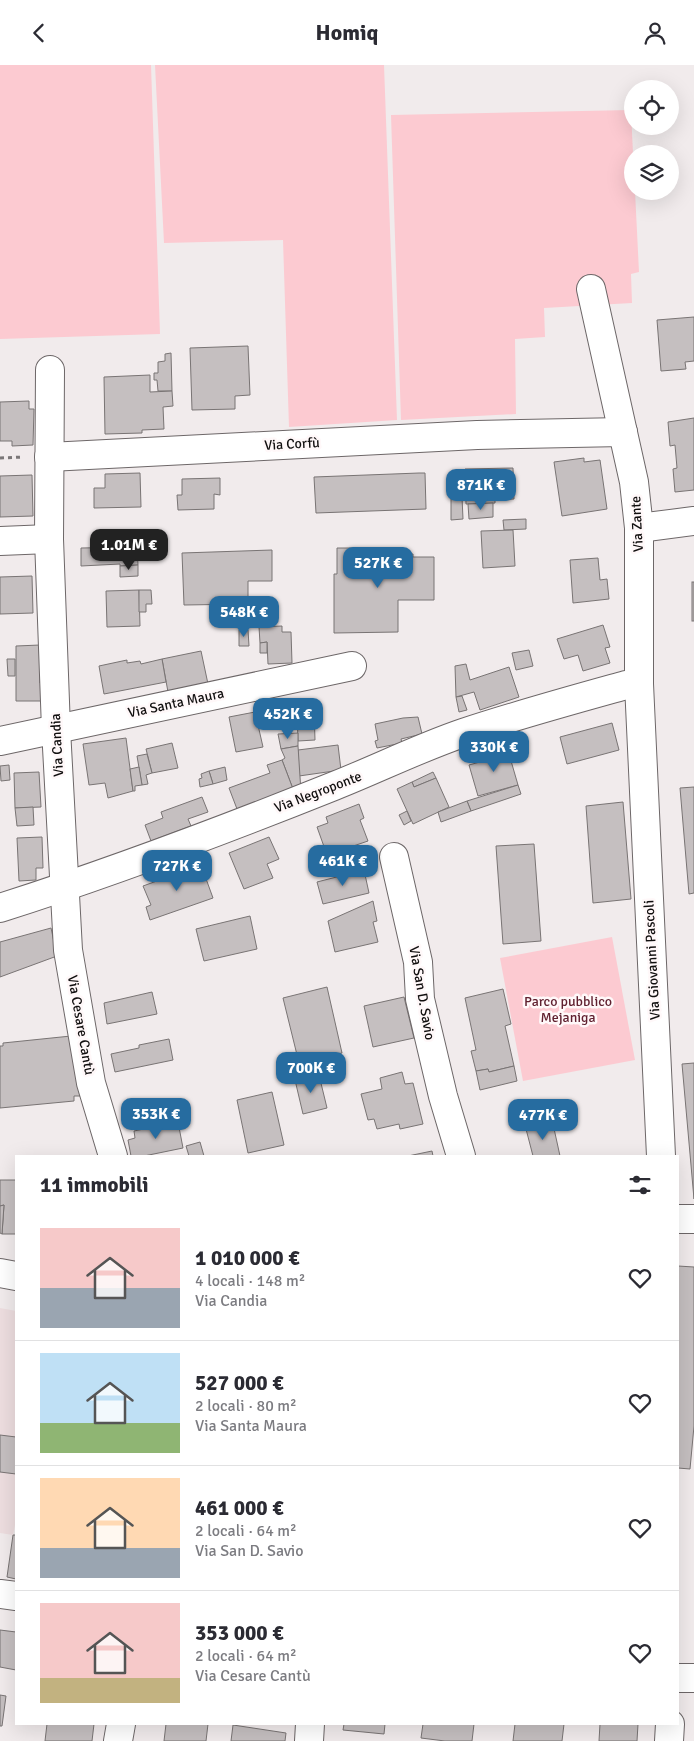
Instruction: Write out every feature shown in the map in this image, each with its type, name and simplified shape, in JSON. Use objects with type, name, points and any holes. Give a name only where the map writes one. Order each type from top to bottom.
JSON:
[{"type":"street","name":"Via Zante","points":[[591,289],[634,482],[639,527],[639,684],[642,763]]},
{"type":"street","points":[[49,457],[50,370]]},
{"type":"street","name":"Via Corfù","points":[[49,457],[477,435],[623,432]]},
{"type":"street","name":"Via Candia","points":[[49,457],[49,539],[56,729],[68,950]]},
{"type":"street","points":[[639,527],[694,521]]},
{"type":"street","points":[[0,541],[49,539]]},
{"type":"street","name":"Via Santa Maura","points":[[0,741],[352,666]]},
{"type":"street","name":"Via Negroponte","points":[[0,908],[64,888],[334,786],[462,734],[544,707],[626,685],[639,684]]},
{"type":"street","name":"Via Giovanni Pascoli","points":[[642,763],[661,1155]]},
{"type":"street","name":"Via San D. Savio","points":[[394,857],[418,962],[420,999],[443,1096],[461,1155]]},
{"type":"street","name":"Via Cesare Cantù","points":[[68,950],[92,1083],[113,1155]]},
{"type":"street","points":[[679,1219],[694,1219]]},
{"type":"street","points":[[0,1273],[15,1276]]},
{"type":"street","points":[[0,1594],[15,1596]]},
{"type":"street","points":[[679,1678],[694,1678]]},
{"type":"street","points":[[118,1741],[121,1725]]},
{"type":"street","points":[[308,1741],[310,1725]]},
{"type":"street","points":[[669,1741],[670,1725]]},
{"type":"shaded area","points":[[0,1308],[15,1311],[15,1525],[13,1535],[0,1533]]},
{"type":"green space","points":[[0,65],[151,65],[160,334],[0,339]]},
{"type":"green space","points":[[155,65],[384,65],[397,420],[289,427],[283,240],[164,243]]},
{"type":"green space","points":[[624,110],[624,135],[632,135],[633,145],[624,145],[624,200],[635,200],[639,272],[631,274],[632,303],[544,308],[545,337],[515,339],[516,414],[401,420],[391,115]]},
{"type":"green space","name":"Parco pubblico Mejaniga","points":[[612,937],[635,1060],[523,1081],[500,958]]},
{"type":"building","points":[[694,317],[694,361],[685,362],[686,369],[661,371],[657,320]]},
{"type":"building","points":[[248,346],[250,395],[235,396],[235,409],[192,410],[190,348]]},
{"type":"building","points":[[171,353],[172,391],[158,391],[157,380],[154,380],[154,373],[158,373],[158,362],[165,361],[165,354]]},
{"type":"building","points":[[150,375],[150,392],[172,391],[173,406],[163,407],[164,429],[142,430],[142,433],[105,434],[104,377]]},
{"type":"building","points":[[29,401],[29,409],[34,409],[33,445],[12,446],[12,441],[0,441],[0,402]]},
{"type":"building","points":[[694,418],[694,490],[675,492],[673,469],[677,468],[675,445],[670,446],[668,422]]},
{"type":"building","points":[[584,458],[584,462],[600,460],[607,509],[562,516],[554,462]]},
{"type":"building","points":[[513,468],[514,499],[495,500],[495,503],[466,504],[465,469]]},
{"type":"building","points":[[140,473],[141,507],[94,508],[94,488],[105,488],[105,474]]},
{"type":"building","points":[[425,473],[426,509],[316,513],[314,477]]},
{"type":"building","points":[[32,475],[33,516],[0,517],[0,476]]},
{"type":"building","points":[[220,478],[220,495],[214,494],[214,509],[178,510],[177,495],[182,495],[182,479]]},
{"type":"building","points":[[451,497],[462,497],[463,519],[451,520]]},
{"type":"building","points":[[493,503],[493,517],[469,519],[468,504]]},
{"type":"building","points":[[526,519],[526,529],[504,530],[503,520]]},
{"type":"building","points":[[513,530],[515,566],[483,568],[481,531]]},
{"type":"building","points":[[137,547],[138,565],[81,566],[81,548]]},
{"type":"building","points":[[337,548],[361,548],[361,554],[413,554],[413,557],[434,557],[434,600],[398,600],[398,632],[334,633],[334,574],[337,574]]},
{"type":"building","points":[[272,550],[272,581],[248,581],[248,604],[184,605],[182,553]]},
{"type":"building","points":[[598,558],[600,580],[607,579],[609,599],[573,603],[570,560]]},
{"type":"building","points":[[138,565],[138,576],[120,577],[120,566]]},
{"type":"building","points":[[32,576],[33,613],[0,614],[0,577]]},
{"type":"building","points":[[692,582],[694,582],[694,621],[692,621]]},
{"type":"building","points":[[139,590],[140,626],[107,627],[106,591]]},
{"type":"building","points":[[139,590],[151,590],[152,604],[146,604],[146,612],[139,612]]},
{"type":"building","points":[[603,625],[610,647],[605,648],[610,663],[583,671],[578,655],[564,659],[557,639]]},
{"type":"building","points":[[282,626],[282,632],[291,632],[292,663],[268,664],[267,642],[260,643],[259,627]]},
{"type":"building","points":[[239,630],[248,630],[249,646],[239,646]]},
{"type":"building","points":[[267,642],[267,653],[260,653],[260,643]]},
{"type":"building","points":[[40,645],[40,683],[43,683],[43,701],[16,701],[16,646]]},
{"type":"building","points":[[529,650],[533,666],[516,670],[512,653]]},
{"type":"building","points":[[201,651],[208,684],[168,692],[162,659]]},
{"type":"building","points":[[7,659],[15,659],[15,676],[8,676]]},
{"type":"building","points":[[162,659],[166,682],[104,694],[99,666],[127,660],[127,663],[140,661],[141,664]]},
{"type":"building","points":[[466,664],[470,680],[509,667],[519,697],[480,710],[474,692],[456,697],[455,666]]},
{"type":"building","points":[[462,696],[467,710],[459,712],[456,697]]},
{"type":"building","points":[[297,709],[314,709],[315,740],[298,741]]},
{"type":"building","points":[[255,712],[263,747],[236,752],[229,717]]},
{"type":"building","points":[[418,717],[422,734],[401,739],[402,743],[377,748],[375,741],[378,740],[375,724]]},
{"type":"building","points":[[612,723],[619,750],[567,764],[560,737]]},
{"type":"building","points":[[298,733],[298,746],[281,749],[278,734]]},
{"type":"building","points":[[126,738],[133,791],[108,798],[105,783],[89,785],[83,744]]},
{"type":"building","points":[[172,743],[178,768],[152,773],[146,749]]},
{"type":"building","points":[[338,745],[341,770],[299,776],[298,750]]},
{"type":"building","points":[[298,746],[301,792],[293,789],[282,760],[285,758],[281,749]]},
{"type":"building","points":[[507,747],[518,785],[478,796],[469,765],[494,758],[492,751]]},
{"type":"building","points":[[147,754],[152,773],[146,775],[148,784],[142,785],[137,756]]},
{"type":"building","points":[[282,760],[293,789],[237,809],[229,788],[270,773],[267,765]]},
{"type":"building","points":[[9,765],[10,780],[1,781],[0,766]]},
{"type":"building","points":[[139,767],[142,785],[135,786],[135,791],[133,791],[130,769]]},
{"type":"building","points":[[225,767],[227,780],[213,784],[209,771]]},
{"type":"building","points":[[209,771],[213,784],[200,787],[199,779],[202,778],[201,774]]},
{"type":"building","points":[[39,772],[41,807],[15,808],[14,773]]},
{"type":"building","points":[[433,772],[436,778],[414,787],[412,782]]},
{"type":"building","points":[[436,778],[449,807],[413,824],[397,789],[412,782],[414,787]]},
{"type":"building","points":[[518,785],[521,794],[471,811],[467,801]]},
{"type":"building","points":[[694,787],[694,893],[689,894],[680,788]]},
{"type":"building","points":[[202,797],[208,812],[188,819],[191,826],[151,841],[145,825],[163,818],[161,812]]},
{"type":"building","points":[[467,801],[471,811],[441,822],[438,812]]},
{"type":"building","points":[[623,802],[631,899],[593,903],[586,806]]},
{"type":"building","points":[[359,804],[364,818],[360,820],[368,841],[327,855],[317,827],[328,823],[326,817]]},
{"type":"building","points":[[33,807],[34,825],[17,826],[15,808]]},
{"type":"building","points":[[407,811],[411,821],[404,825],[399,815]]},
{"type":"building","points":[[42,837],[43,868],[36,868],[36,880],[19,881],[17,838]]},
{"type":"building","points":[[269,837],[279,859],[267,864],[273,878],[244,889],[229,853]]},
{"type":"building","points":[[534,844],[541,941],[503,944],[496,846]]},
{"type":"building","points":[[201,865],[213,898],[150,920],[146,907],[151,905],[143,886]]},
{"type":"building","points":[[364,870],[369,893],[323,904],[317,882]]},
{"type":"building","points":[[373,901],[377,921],[373,922],[378,942],[335,952],[328,921]]},
{"type":"building","points":[[250,916],[257,949],[204,961],[196,929]]},
{"type":"building","points":[[51,928],[57,956],[0,977],[0,942]]},
{"type":"building","points":[[327,987],[342,1053],[299,1063],[283,998]]},
{"type":"building","points":[[503,989],[511,1024],[505,1026],[514,1066],[489,1072],[488,1069],[476,1071],[471,1051],[476,1050],[465,998]]},
{"type":"building","points":[[152,992],[157,1014],[107,1024],[104,1003]]},
{"type":"building","points":[[404,997],[414,1038],[373,1047],[364,1006]]},
{"type":"building","points":[[71,1036],[74,1040],[80,1096],[74,1096],[74,1101],[0,1108],[0,1046],[3,1046],[3,1043]]},
{"type":"building","points":[[169,1039],[173,1060],[115,1072],[111,1054],[139,1048],[139,1045]]},
{"type":"building","points":[[694,1063],[694,1199],[682,1064]]},
{"type":"building","points":[[514,1066],[517,1081],[480,1090],[476,1071],[488,1069],[489,1072]]},
{"type":"building","points":[[402,1072],[405,1084],[413,1083],[423,1124],[400,1129],[399,1124],[377,1129],[374,1119],[368,1120],[361,1094],[382,1089],[380,1078]]},
{"type":"building","points":[[319,1075],[327,1108],[303,1114],[295,1080]]},
{"type":"building","points":[[272,1092],[284,1145],[248,1153],[237,1100]]},
{"type":"building","points":[[178,1122],[183,1148],[149,1155],[131,1155],[128,1140],[135,1138],[134,1131]]},
{"type":"building","points":[[553,1124],[560,1155],[533,1155],[526,1129]]},
{"type":"building","points":[[200,1142],[204,1155],[189,1155],[186,1146]]},
{"type":"building","points":[[432,1151],[433,1155],[413,1155]]},
{"type":"building","points":[[0,1180],[15,1180],[15,1234],[2,1234],[4,1205],[0,1206]]},
{"type":"building","points":[[4,1205],[2,1234],[0,1233],[0,1206]]},
{"type":"building","points":[[679,1266],[694,1267],[694,1426],[690,1469],[679,1468]]},
{"type":"building","points":[[0,1435],[15,1437],[15,1474],[0,1472]]},
{"type":"building","points":[[13,1535],[15,1535],[15,1579],[7,1577]]},
{"type":"building","points":[[0,1630],[15,1632],[15,1670],[0,1667]]},
{"type":"building","points":[[0,1695],[6,1696],[2,1726],[0,1726]]},
{"type":"building","points":[[47,1725],[94,1725],[92,1741],[45,1741]]},
{"type":"building","points":[[166,1725],[208,1725],[206,1741],[164,1741]]},
{"type":"building","points":[[233,1725],[286,1733],[285,1741],[231,1741]]},
{"type":"building","points":[[344,1725],[385,1725],[384,1734],[343,1730]]},
{"type":"building","points":[[423,1725],[474,1725],[472,1741],[445,1741],[421,1738]]},
{"type":"building","points":[[515,1725],[564,1725],[562,1741],[513,1741]]},
{"type":"building","points":[[600,1725],[638,1725],[637,1741],[599,1741]]}]
